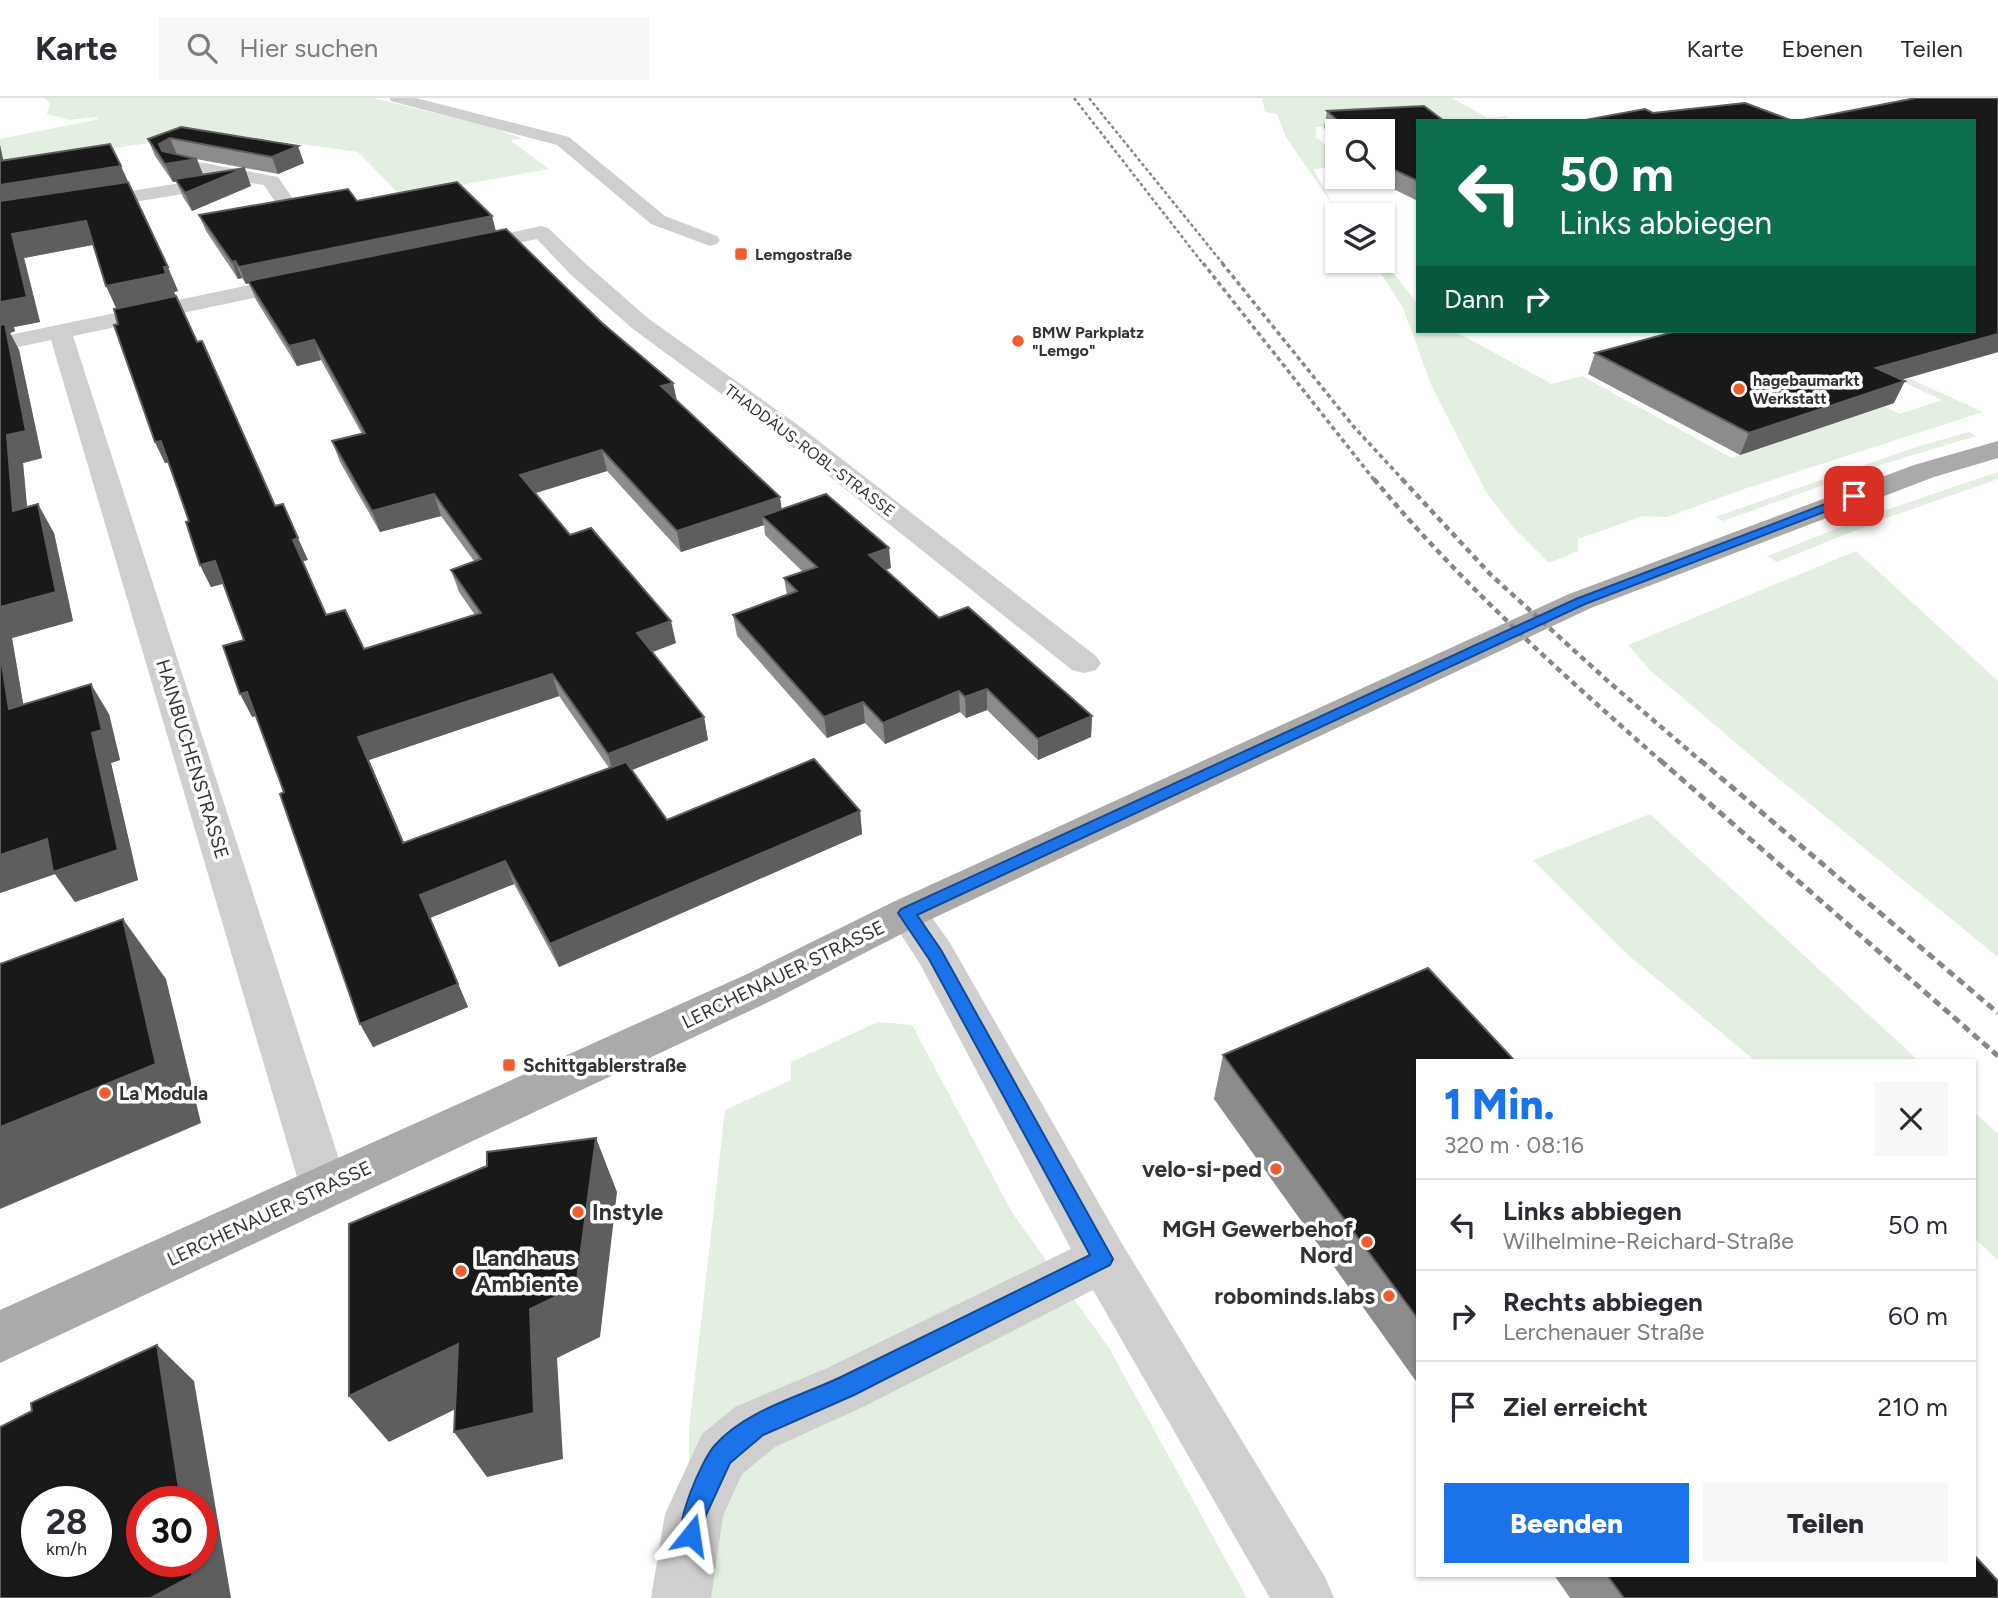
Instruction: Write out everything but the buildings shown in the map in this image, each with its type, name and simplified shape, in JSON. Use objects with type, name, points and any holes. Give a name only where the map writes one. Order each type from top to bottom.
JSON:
[{"type":"main road","name":"LERCHENAUER STRASSE","points":[[0,1338],[771,982],[907,913],[1580,601],[1924,471],[1998,449]]},
{"type":"street","points":[[397,98],[563,141],[658,220],[710,240]]},
{"type":"street","points":[[177,163],[271,181],[284,199]]},
{"type":"street","points":[[0,218],[250,177]]},
{"type":"street","name":"THADDÄUS-ROBL-STRASSE","points":[[447,251],[541,232],[579,270],[641,324],[789,431],[1084,663]]},
{"type":"street","points":[[0,344],[327,276]]},
{"type":"street","name":"HAINBUCHENSTRASSE","points":[[60,331],[324,1188]]},
{"type":"street","points":[[907,913],[935,954],[1103,1259],[1304,1598]]},
{"type":"street","points":[[681,1598],[694,1514],[722,1454],[755,1427],[846,1387],[1103,1259]]},
{"type":"green space","points":[[44,98],[374,98],[494,128],[521,138],[511,141],[549,169],[401,196],[358,152],[221,133],[0,164],[0,139],[99,119],[69,120],[47,114],[50,103]]},
{"type":"green space","points":[[1262,98],[1452,98],[1488,118],[1508,118],[1416,119],[1416,122],[1395,123],[1395,119],[1325,119],[1325,127],[1316,127],[1316,137],[1325,144],[1325,168],[1313,169],[1332,203],[1286,137],[1277,114],[1265,112]]},
{"type":"green space","points":[[1381,273],[1393,273],[1416,302],[1416,333],[1458,333],[1552,384],[1582,376],[1732,458],[1884,406],[1900,414],[1942,400],[1817,342],[1824,340],[1983,412],[1744,489],[1667,517],[1643,516],[1578,539],[1578,551],[1549,563],[1514,528],[1487,494],[1432,387],[1403,308]]},
{"type":"green space","points":[[1969,432],[1976,436],[1874,467],[1723,521],[1715,517],[1919,446]]},
{"type":"green space","points":[[1998,472],[1998,479],[1884,519],[1777,562],[1767,556],[1874,514]]},
{"type":"green space","points":[[1856,551],[1998,681],[1998,957],[1757,761],[1650,670],[1628,645]]},
{"type":"green space","points":[[1650,814],[1917,1059],[1753,1059],[1628,955],[1533,860]]},
{"type":"green space","points":[[878,1022],[912,1025],[1013,1214],[1109,1348],[1247,1598],[689,1598],[689,1429],[725,1110],[791,1080],[791,1062]]},
{"type":"green space","points":[[1976,1114],[1998,1134],[1998,1260],[1976,1240]]},
{"type":"railway","points":[[1074,98],[1204,265]]},
{"type":"railway","points":[[1089,98],[1224,265]]},
{"type":"railway","points":[[1203,263],[1375,481]]},
{"type":"railway","points":[[1222,263],[1354,427],[1404,481]]},
{"type":"railway","points":[[1374,479],[1476,591],[1549,661],[1662,762]]},
{"type":"railway","points":[[1402,479],[1491,575],[1702,762]]},
{"type":"railway","points":[[1660,760],[1998,1056]]},
{"type":"railway","points":[[1700,760],[1998,1013]]},
{"type":"place","name":"Lemgostraße","points":[[741,254]]},
{"type":"place","name":"BMW Parkplatz \"Lemgo\"","points":[[1018,341]]},
{"type":"place","name":"hagebaumarkt Werkstatt","points":[[1739,389]]},
{"type":"place","name":"Schittgablerstraße","points":[[509,1065]]},
{"type":"place","name":"La Modula","points":[[105,1093]]},
{"type":"place","name":"velo-si-ped","points":[[1276,1169]]},
{"type":"place","name":"Instyle","points":[[578,1212]]},
{"type":"place","name":"MGH Gewerbehof Nord","points":[[1367,1242]]},
{"type":"place","name":"Landhaus Ambiente","points":[[461,1271]]},
{"type":"place","name":"robominds.labs","points":[[1389,1296]]},
{"type":"route","points":[[691,1535],[694,1514],[722,1454],[755,1427],[846,1387],[1103,1259],[935,954],[907,913],[1580,601],[1854,496]]}]
